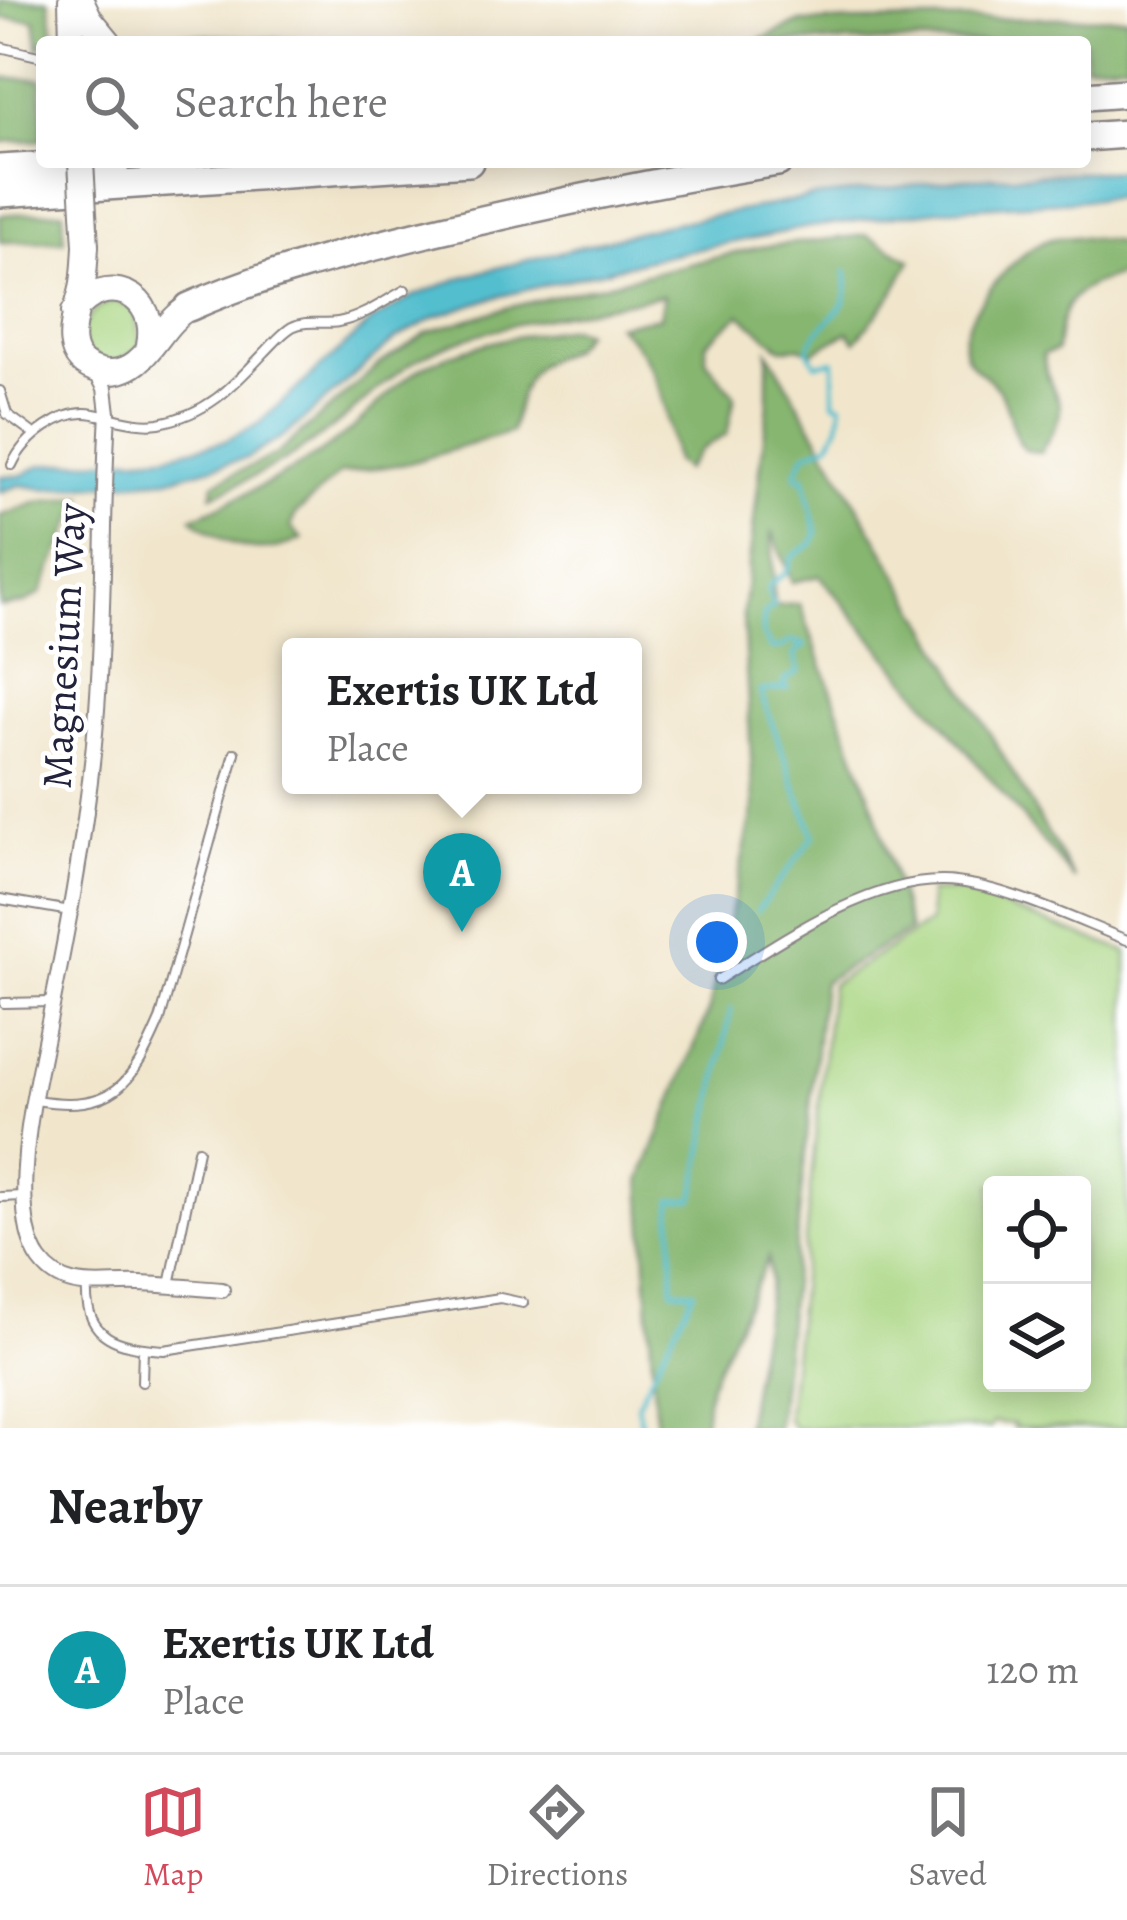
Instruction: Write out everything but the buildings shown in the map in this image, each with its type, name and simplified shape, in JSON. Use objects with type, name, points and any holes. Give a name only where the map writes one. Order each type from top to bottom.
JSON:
[{"type":"highway","points":[[71,0],[75,36]]},
{"type":"highway","points":[[77,36],[81,0]]},
{"type":"highway","points":[[81,0],[104,36]]},
{"type":"highway","points":[[1091,86],[1127,89]]},
{"type":"highway","points":[[1091,95],[1127,89]]},
{"type":"highway","points":[[1091,123],[1127,121]]},
{"type":"highway","points":[[1091,137],[1127,134]]},
{"type":"highway","points":[[0,170],[36,168]]},
{"type":"highway","points":[[81,168],[86,246],[71,343],[81,360],[94,369],[114,372],[142,354],[173,317],[247,281],[398,240],[670,179],[740,168]]},
{"type":"highway","points":[[0,193],[379,168]]},
{"type":"highway","points":[[86,246],[96,269],[143,305],[152,332],[142,354]]},
{"type":"highway","points":[[74,312],[93,294],[119,291]]},
{"type":"street","name":"Magnesium Way","points":[[108,416],[116,388],[142,354]]},
{"type":"street","name":"Magnesium Way","points":[[87,1286],[60,1278],[40,1260],[28,1232],[25,1196],[34,1100],[71,912],[96,724],[108,416],[105,388],[94,369]]},
{"type":"street","points":[[87,1286],[222,1290]]},
{"type":"lane","points":[[0,47],[36,56]]},
{"type":"lane","points":[[12,465],[35,434],[89,412],[160,423],[192,412],[226,395],[286,330],[302,323],[336,323],[355,317],[406,290]]},
{"type":"lane","points":[[0,391],[7,414],[35,434]]},
{"type":"lane","points":[[34,1100],[90,1104],[108,1098],[121,1089],[146,1051],[160,1019],[235,752]]},
{"type":"lane","points":[[718,980],[794,932],[898,885],[946,881],[1021,898],[1127,940]]},
{"type":"lane","points":[[0,899],[71,912]]},
{"type":"lane","points":[[4,1003],[53,1002]]},
{"type":"lane","points":[[170,1286],[198,1150]]},
{"type":"lane","points":[[0,1198],[25,1196]]},
{"type":"lane","points":[[87,1286],[86,1306],[93,1326],[110,1339],[143,1348],[195,1347],[500,1298],[524,1303]]},
{"type":"lane","points":[[142,1382],[143,1348]]},
{"type":"green space","points":[[0,0],[49,0],[54,36],[37,36],[35,20],[0,18]]},
{"type":"green space","points":[[1127,17],[1127,62],[1091,64],[1091,36],[769,36],[801,22]]},
{"type":"green space","points":[[0,78],[36,79],[36,140],[0,142]]},
{"type":"green space","points":[[63,211],[64,241],[0,242],[0,215]]},
{"type":"green space","points":[[867,235],[911,260],[894,292],[856,341],[848,332],[813,352],[799,347],[782,349],[740,314],[706,343],[706,360],[735,396],[727,434],[700,450],[685,470],[675,462],[652,371],[617,325],[660,317],[664,295],[512,325],[429,353],[304,448],[212,495],[214,483],[277,454],[380,364],[427,332],[506,308],[760,247]]},
{"type":"green space","points":[[1048,240],[1113,241],[1127,248],[1127,273],[1084,289],[1068,305],[1057,350],[1043,354],[1059,402],[1058,419],[1040,452],[1025,450],[999,390],[966,355],[965,334],[980,302],[1022,256]]},
{"type":"green space","points":[[117,301],[135,310],[141,346],[117,363],[88,351],[82,334],[97,309]]},
{"type":"green space","points":[[571,328],[584,332],[570,349],[530,374],[511,432],[409,463],[339,474],[295,515],[291,527],[302,539],[271,549],[244,547],[192,518],[315,456],[424,366],[486,344]]},
{"type":"green space","points":[[768,351],[1075,880],[820,576],[792,582],[772,531],[774,606],[800,604],[874,807],[910,930],[823,982],[777,1428],[745,1428],[770,1283],[768,1258],[710,1383],[703,1428],[656,1428],[641,1181],[709,1009],[754,807],[743,615],[768,403]]},
{"type":"green space","points":[[84,496],[41,593],[25,603],[0,607],[0,516],[39,502]]},
{"type":"green space","points":[[961,891],[1127,952],[1127,1428],[1013,1428],[1014,1424],[993,1422],[990,1428],[793,1428],[787,1418],[831,985],[930,922],[929,892]]},
{"type":"water","points":[[1127,170],[1127,197],[948,209],[809,227],[663,256],[489,299],[437,316],[394,340],[288,433],[247,458],[167,479],[45,489],[20,485],[0,492],[0,476],[21,476],[41,465],[166,455],[225,441],[258,424],[371,322],[413,296],[466,276],[660,226],[813,197],[970,178]]},
{"type":"waterway","points":[[757,911],[814,836],[760,691],[787,688],[784,681],[799,671],[794,654],[805,645],[791,641],[771,648],[762,633],[765,613],[774,606],[768,592],[771,584],[787,572],[792,557],[812,544],[817,533],[804,476],[798,478],[796,473],[806,453],[830,443],[842,404],[834,402],[834,361],[816,364],[808,349],[841,306],[846,271]]},
{"type":"waterway","points":[[642,1428],[637,1404],[694,1291],[673,1290],[672,1200],[694,1199],[731,1009]]},
{"type":"place","name":"Exertis UK Ltd","points":[[462,932]]}]
